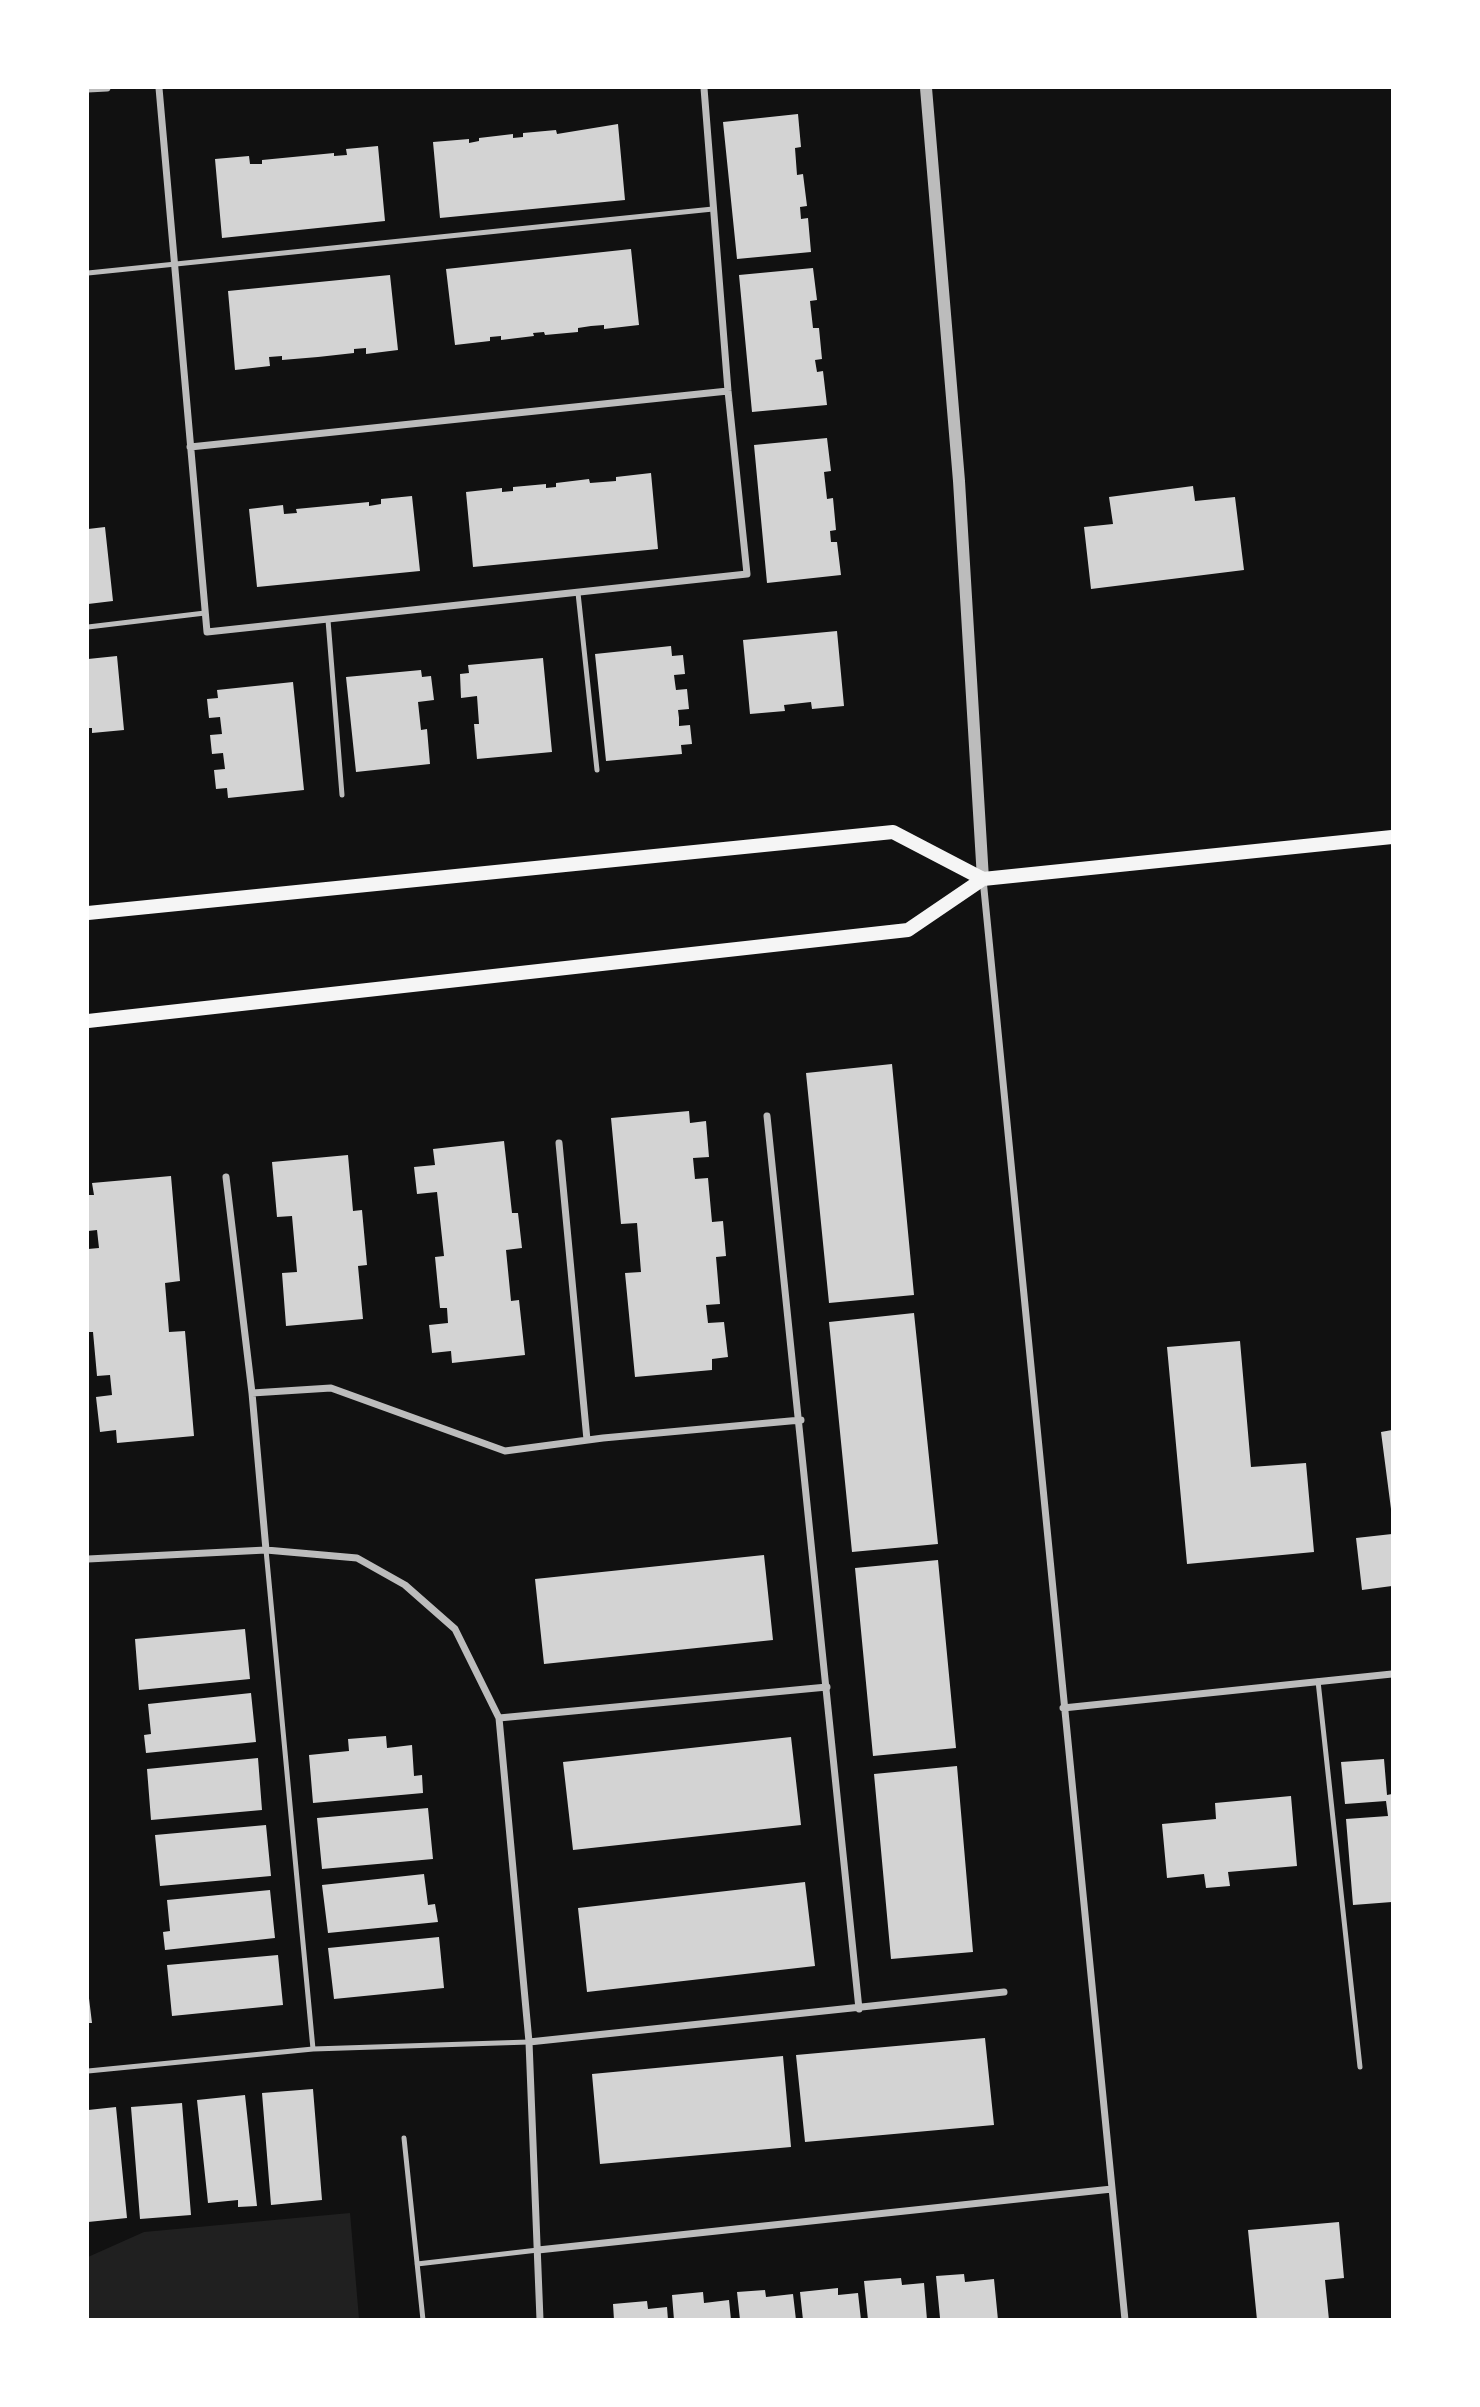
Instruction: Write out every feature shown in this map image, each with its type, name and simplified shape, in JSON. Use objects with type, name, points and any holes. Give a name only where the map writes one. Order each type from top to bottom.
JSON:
[{"type":"main road","points":[[88,912],[893,832],[983,878]]},
{"type":"main road","points":[[88,1021],[908,930],[983,878],[1392,837]]},
{"type":"street","points":[[88,89],[107,88]]},
{"type":"street","points":[[159,88],[207,632],[747,574],[728,391],[704,88]]},
{"type":"street","points":[[926,88],[958,468],[983,878],[1125,2319]]},
{"type":"street","points":[[190,447],[728,391]]},
{"type":"street","points":[[768,1116],[859,2009]]},
{"type":"street","points":[[559,1143],[587,1440]]},
{"type":"street","points":[[226,1177],[252,1393],[266,1550]]},
{"type":"street","points":[[252,1393],[331,1388],[505,1451],[587,1440],[801,1420]]},
{"type":"street","points":[[88,1559],[266,1550],[357,1558],[405,1585],[455,1629],[499,1718],[529,2042],[540,2319]]},
{"type":"street","points":[[1063,1708],[1392,1674]]},
{"type":"street","points":[[499,1718],[827,1687]]},
{"type":"street","points":[[529,2042],[1004,1992]]},
{"type":"street","points":[[538,2250],[1112,2189]]},
{"type":"lane","points":[[88,274],[713,209]]},
{"type":"lane","points":[[578,593],[597,770]]},
{"type":"lane","points":[[88,627],[205,613]]},
{"type":"lane","points":[[328,620],[342,795]]},
{"type":"lane","points":[[266,1550],[313,2049]]},
{"type":"lane","points":[[1318,1681],[1360,2067]]},
{"type":"lane","points":[[88,2071],[313,2049],[529,2042]]},
{"type":"lane","points":[[404,2138],[423,2319]]},
{"type":"lane","points":[[417,2264],[538,2250]]},
{"type":"shaded area","points":[[350,2213],[359,2319],[88,2319],[88,2257],[144,2232]]},
{"type":"building","points":[[798,114],[801,147],[795,148],[797,175],[803,174],[807,206],[800,207],[801,219],[808,218],[811,252],[737,259],[723,122]]},
{"type":"building","points":[[618,124],[625,200],[440,218],[433,142],[469,139],[469,143],[479,141],[479,138],[513,134],[513,138],[523,137],[523,133],[556,130],[557,134]]},
{"type":"building","points":[[378,146],[385,221],[222,238],[215,159],[249,156],[250,164],[262,164],[262,160],[334,153],[334,156],[347,155],[346,149]]},
{"type":"building","points":[[631,249],[639,325],[604,329],[604,325],[591,326],[578,328],[578,332],[545,335],[544,332],[533,333],[534,336],[501,340],[501,336],[490,337],[490,341],[455,345],[446,269]]},
{"type":"building","points":[[813,268],[817,300],[810,301],[813,328],[819,328],[822,359],[815,360],[817,372],[823,371],[827,405],[752,412],[739,275]]},
{"type":"building","points":[[390,275],[398,350],[366,354],[366,348],[354,349],[354,353],[318,357],[282,360],[282,356],[269,357],[270,366],[235,370],[228,291]]},
{"type":"building","points":[[827,438],[831,471],[824,472],[827,499],[833,498],[836,530],[830,531],[831,542],[837,542],[841,575],[767,583],[754,445]]},
{"type":"building","points":[[651,473],[658,549],[473,567],[466,492],[502,488],[502,492],[513,491],[513,487],[546,484],[546,488],[556,487],[556,483],[589,479],[590,483],[616,481],[616,477]]},
{"type":"building","points":[[1193,486],[1195,501],[1235,497],[1244,570],[1091,589],[1084,527],[1113,524],[1109,497]]},
{"type":"building","points":[[412,496],[420,571],[257,587],[249,509],[283,505],[284,514],[297,513],[296,509],[369,502],[369,506],[381,504],[381,499]]},
{"type":"building","points":[[105,527],[113,601],[88,604],[88,529]]},
{"type":"building","points":[[837,631],[844,706],[812,709],[811,702],[784,705],[785,711],[750,714],[743,640]]},
{"type":"building","points":[[671,646],[672,656],[683,655],[685,674],[674,675],[676,690],[687,689],[689,709],[678,710],[679,726],[690,725],[692,744],[681,745],[682,754],[606,761],[595,654]]},
{"type":"building","points":[[117,656],[124,730],[92,733],[92,728],[88,728],[88,659]]},
{"type":"building","points":[[543,658],[552,752],[477,759],[474,724],[479,724],[477,696],[461,698],[460,674],[469,673],[468,665]]},
{"type":"building","points":[[421,670],[422,677],[431,676],[434,700],[418,702],[421,730],[427,729],[430,764],[356,772],[346,677]]},
{"type":"building","points":[[293,682],[304,790],[228,798],[227,788],[216,789],[214,770],[225,769],[223,753],[212,754],[210,735],[222,734],[220,717],[209,718],[207,699],[218,698],[217,690]]},
{"type":"building","points":[[892,1064],[914,1295],[829,1303],[806,1073]]},
{"type":"building","points":[[689,1111],[690,1123],[706,1121],[709,1157],[693,1158],[695,1179],[708,1178],[712,1222],[723,1221],[726,1256],[716,1257],[720,1304],[706,1305],[708,1323],[724,1322],[728,1357],[712,1359],[712,1370],[635,1377],[625,1273],[641,1272],[637,1223],[621,1224],[611,1118]]},
{"type":"building","points":[[504,1141],[512,1213],[518,1213],[522,1248],[506,1250],[511,1301],[519,1300],[525,1355],[452,1363],[451,1351],[432,1353],[429,1325],[448,1323],[447,1308],[440,1308],[435,1257],[444,1256],[437,1192],[417,1194],[414,1167],[435,1165],[433,1149]]},
{"type":"building","points":[[348,1155],[353,1211],[362,1210],[367,1265],[358,1266],[363,1319],[286,1326],[282,1273],[297,1272],[292,1216],[277,1217],[272,1162]]},
{"type":"building","points":[[171,1176],[180,1281],[165,1283],[169,1332],[185,1331],[194,1436],[117,1443],[116,1430],[100,1432],[96,1397],[112,1395],[110,1375],[97,1376],[93,1332],[88,1332],[88,1249],[99,1248],[97,1230],[88,1231],[88,1195],[94,1195],[92,1183]]},
{"type":"building","points":[[914,1313],[938,1544],[852,1552],[829,1322]]},
{"type":"building","points":[[1240,1341],[1251,1467],[1306,1463],[1314,1552],[1187,1564],[1167,1347]]},
{"type":"building","points":[[1392,1430],[1392,1509],[1391,1509],[1381,1432]]},
{"type":"building","points":[[1392,1534],[1392,1586],[1362,1590],[1356,1538]]},
{"type":"building","points":[[764,1555],[773,1640],[544,1664],[535,1579]]},
{"type":"building","points":[[938,1560],[956,1748],[873,1756],[855,1568]]},
{"type":"building","points":[[245,1629],[250,1679],[139,1690],[135,1639]]},
{"type":"building","points":[[251,1693],[256,1742],[146,1753],[144,1735],[151,1734],[148,1704]]},
{"type":"building","points":[[386,1736],[387,1748],[412,1745],[414,1776],[422,1775],[423,1793],[313,1803],[309,1755],[349,1751],[348,1739]]},
{"type":"building","points":[[791,1737],[801,1825],[573,1850],[563,1762]]},
{"type":"building","points":[[258,1758],[262,1810],[151,1820],[147,1769]]},
{"type":"building","points":[[1384,1759],[1387,1795],[1392,1794],[1392,1902],[1353,1905],[1346,1819],[1388,1816],[1386,1801],[1345,1804],[1341,1762]]},
{"type":"building","points":[[957,1766],[973,1952],[891,1959],[874,1774]]},
{"type":"building","points":[[1291,1796],[1297,1866],[1228,1872],[1230,1886],[1206,1888],[1204,1874],[1167,1878],[1162,1824],[1216,1819],[1215,1803]]},
{"type":"building","points":[[428,1808],[433,1859],[322,1869],[317,1818]]},
{"type":"building","points":[[266,1825],[271,1876],[160,1886],[155,1835]]},
{"type":"building","points":[[424,1874],[428,1905],[435,1904],[438,1922],[328,1933],[322,1885]]},
{"type":"building","points":[[805,1882],[815,1966],[587,1992],[578,1908]]},
{"type":"building","points":[[270,1890],[275,1938],[165,1950],[163,1932],[170,1931],[167,1900]]},
{"type":"building","points":[[439,1937],[444,1988],[334,1999],[328,1948]]},
{"type":"building","points":[[278,1955],[283,2005],[172,2016],[167,1965]]},
{"type":"building","points":[[88,1990],[92,2023],[88,2023]]},
{"type":"building","points":[[985,2038],[994,2125],[805,2142],[796,2055]]},
{"type":"building","points":[[783,2056],[791,2147],[600,2164],[592,2074]]},
{"type":"building","points":[[313,2089],[322,2200],[271,2205],[262,2093]]},
{"type":"building","points":[[245,2095],[257,2206],[238,2207],[238,2200],[208,2203],[197,2100]]},
{"type":"building","points":[[182,2103],[191,2215],[140,2219],[131,2107]]},
{"type":"building","points":[[116,2107],[127,2218],[88,2222],[88,2110]]},
{"type":"building","points":[[1339,2222],[1344,2278],[1325,2280],[1329,2320],[1257,2320],[1248,2230]]},
{"type":"building","points":[[964,2274],[965,2282],[994,2279],[998,2320],[940,2318],[936,2276]]},
{"type":"building","points":[[901,2278],[902,2285],[924,2283],[927,2320],[868,2320],[864,2281]]},
{"type":"building","points":[[838,2288],[838,2295],[858,2293],[861,2320],[803,2320],[800,2292]]},
{"type":"building","points":[[765,2290],[766,2297],[793,2294],[796,2320],[740,2320],[737,2292]]},
{"type":"building","points":[[703,2292],[704,2303],[729,2300],[731,2320],[674,2320],[672,2295]]},
{"type":"building","points":[[647,2301],[648,2309],[667,2307],[668,2320],[614,2320],[613,2304]]}]
